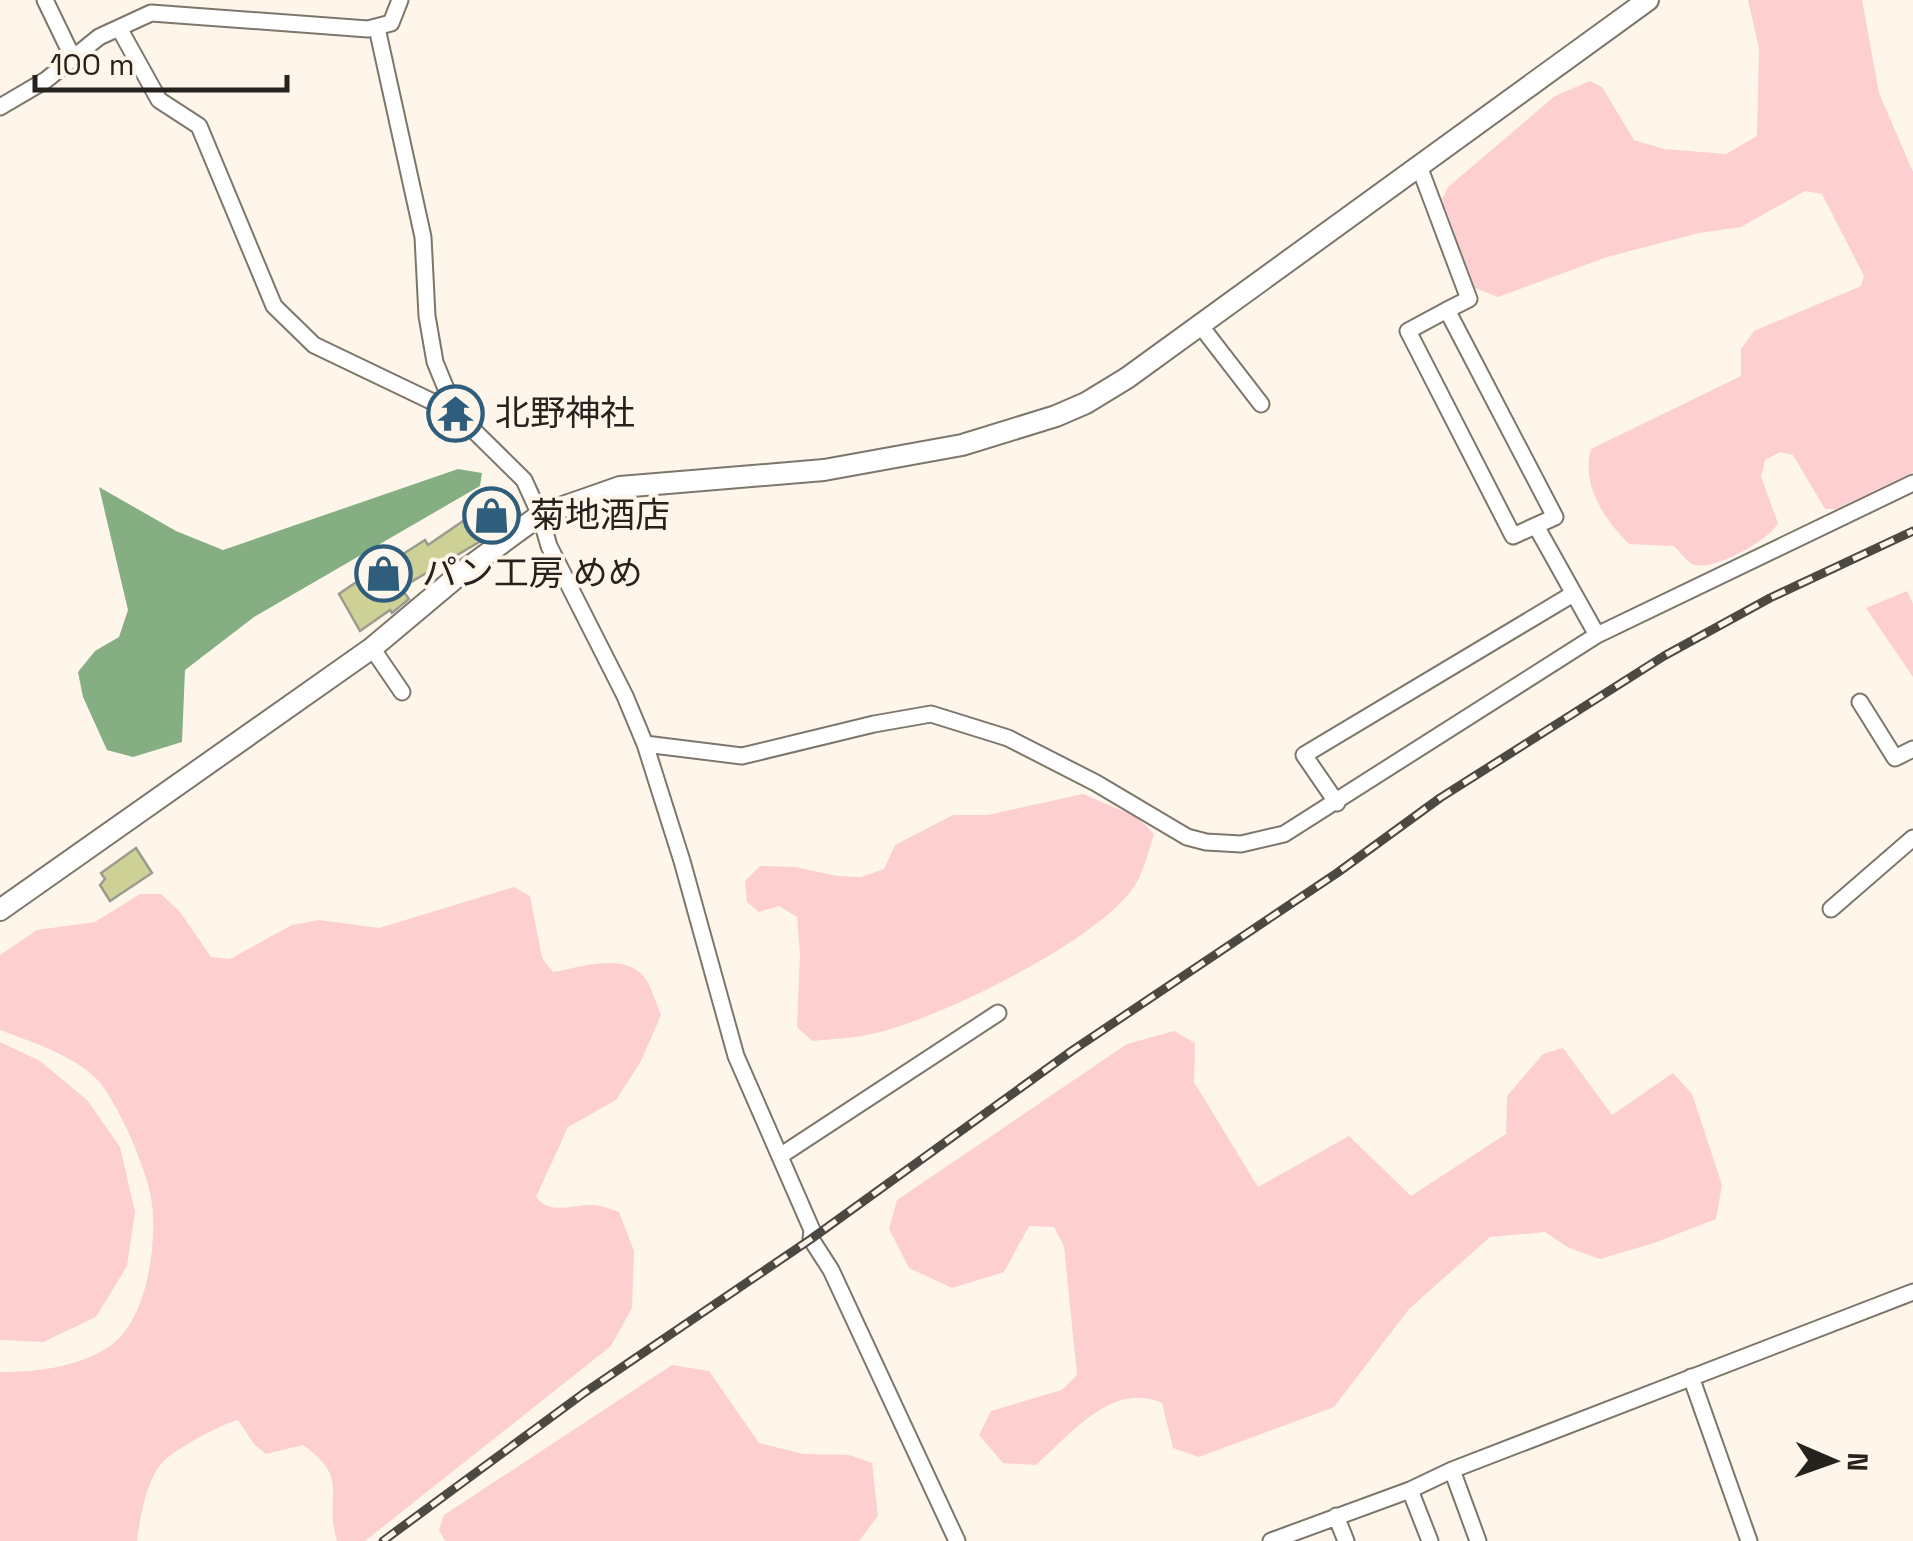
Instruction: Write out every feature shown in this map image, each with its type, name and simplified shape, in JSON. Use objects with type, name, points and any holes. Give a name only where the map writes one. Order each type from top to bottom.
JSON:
[{"type":"street","points":[[45,0],[73,58]]},
{"type":"street","points":[[0,107],[46,80],[99,37],[151,12],[341,29],[377,28],[391,22],[400,0]]},
{"type":"street","points":[[0,910],[372,648],[465,570],[540,515],[620,488],[824,470],[962,445],[1086,403],[1127,378],[1648,0]]},
{"type":"street","points":[[119,28],[158,100],[199,126],[274,306],[314,345],[456,413],[524,480],[549,546],[645,744],[736,1056],[812,1230],[811,1239],[831,1270],[956,1541]]},
{"type":"street","points":[[377,28],[423,237],[426,316],[435,362],[456,413]]},
{"type":"street","points":[[1419,166],[1469,299],[1447,310],[1408,331],[1514,536],[1555,517],[1447,310]]},
{"type":"street","points":[[1200,325],[1260,404]]},
{"type":"street","points":[[645,744],[742,756],[931,714],[1008,738],[1188,837],[1241,844],[1284,834],[1337,803],[1597,635],[1913,483]]},
{"type":"street","points":[[1536,526],[1597,635]]},
{"type":"street","points":[[1337,803],[1304,755],[1574,594]]},
{"type":"street","points":[[372,648],[402,692]]},
{"type":"street","points":[[1860,702],[1895,758],[1913,749]]},
{"type":"street","points":[[1830,909],[1913,838]]},
{"type":"street","points":[[780,1156],[998,1013]]},
{"type":"street","points":[[1271,1541],[1913,1292]]},
{"type":"street","points":[[1691,1377],[1749,1541]]},
{"type":"street","points":[[1452,1470],[1478,1541]]},
{"type":"street","points":[[1410,1490],[1430,1541]]},
{"type":"street","points":[[1336,1516],[1346,1541]]},
{"type":"shaded area","points":[[1748,0],[1862,0],[1879,93],[1913,172],[1913,472],[1836,509],[1825,509],[1793,455],[1780,452],[1765,460],[1761,477],[1778,523],[1764,538],[1739,553],[1701,566],[1692,564],[1674,546],[1629,544],[1597,501],[1589,476],[1591,449],[1741,376],[1741,349],[1754,331],[1861,286],[1864,276],[1822,194],[1805,191],[1741,227],[1699,233],[1607,257],[1498,297],[1475,288],[1442,199],[1448,187],[1555,96],[1590,81],[1602,87],[1634,140],[1664,149],[1726,154],[1757,136],[1759,48]]},
{"type":"shaded area","points":[[458,469],[482,473],[480,486],[254,617],[185,670],[182,742],[133,757],[107,750],[83,697],[78,672],[95,651],[119,637],[128,610],[99,487],[176,531],[223,550]]},
{"type":"shaded area","points":[[1907,591],[1913,604],[1913,677],[1866,608]]},
{"type":"shaded area","points":[[1083,794],[1137,817],[1154,834],[1135,885],[1111,912],[1015,975],[908,1023],[864,1036],[812,1041],[797,1027],[797,917],[779,906],[759,912],[747,902],[745,881],[760,866],[861,877],[884,869],[895,845],[953,815],[988,815]]},
{"type":"shaded area","points":[[514,887],[530,896],[542,958],[553,972],[601,963],[626,965],[645,978],[661,1015],[641,1061],[616,1100],[568,1127],[536,1197],[555,1208],[596,1205],[619,1212],[634,1251],[632,1308],[611,1346],[365,1541],[337,1541],[332,1479],[318,1457],[303,1445],[266,1454],[238,1420],[198,1438],[161,1464],[148,1490],[137,1541],[0,1541],[0,1372],[72,1363],[98,1353],[123,1334],[147,1281],[153,1221],[150,1191],[140,1159],[101,1084],[68,1058],[0,1030],[0,955],[37,930],[95,922],[140,894],[161,894],[180,912],[211,957],[230,959],[292,925],[319,920],[379,928]]},
{"type":"shaded area","points":[[1174,1031],[1195,1043],[1194,1082],[1258,1187],[1349,1136],[1411,1196],[1506,1134],[1507,1096],[1543,1054],[1563,1048],[1612,1115],[1673,1073],[1692,1094],[1722,1185],[1716,1219],[1600,1259],[1569,1248],[1545,1232],[1490,1237],[1409,1309],[1334,1407],[1199,1457],[1173,1448],[1162,1403],[1144,1398],[1126,1399],[1093,1414],[1036,1465],[1003,1463],[979,1435],[991,1411],[1062,1390],[1077,1375],[1064,1246],[1054,1227],[1029,1226],[1004,1272],[952,1288],[909,1268],[889,1229],[897,1200],[1127,1044]]},
{"type":"shaded area","points":[[0,1042],[40,1061],[87,1100],[120,1147],[135,1212],[127,1266],[96,1317],[43,1342],[0,1340]]},
{"type":"shaded area","points":[[672,1365],[709,1371],[759,1443],[803,1454],[849,1455],[872,1463],[878,1516],[859,1541],[445,1541],[439,1530],[444,1515]]},
{"type":"building","points":[[498,497],[502,504],[510,498],[520,513],[401,588],[409,599],[360,631],[339,594],[425,540],[428,545]]},
{"type":"building","points":[[136,848],[152,873],[110,901],[100,885],[105,879],[101,873]]},
{"type":"railway","points":[[383,1541],[584,1393],[811,1239],[1073,1050],[1337,873],[1440,798],[1664,656],[1770,598],[1913,531]]},
{"type":"place","name":"北野神社","points":[[456,413]]},
{"type":"place","name":"菊地酒店","points":[[491,515]]},
{"type":"place","name":"パン工房 めめ","points":[[383,573]]}]
